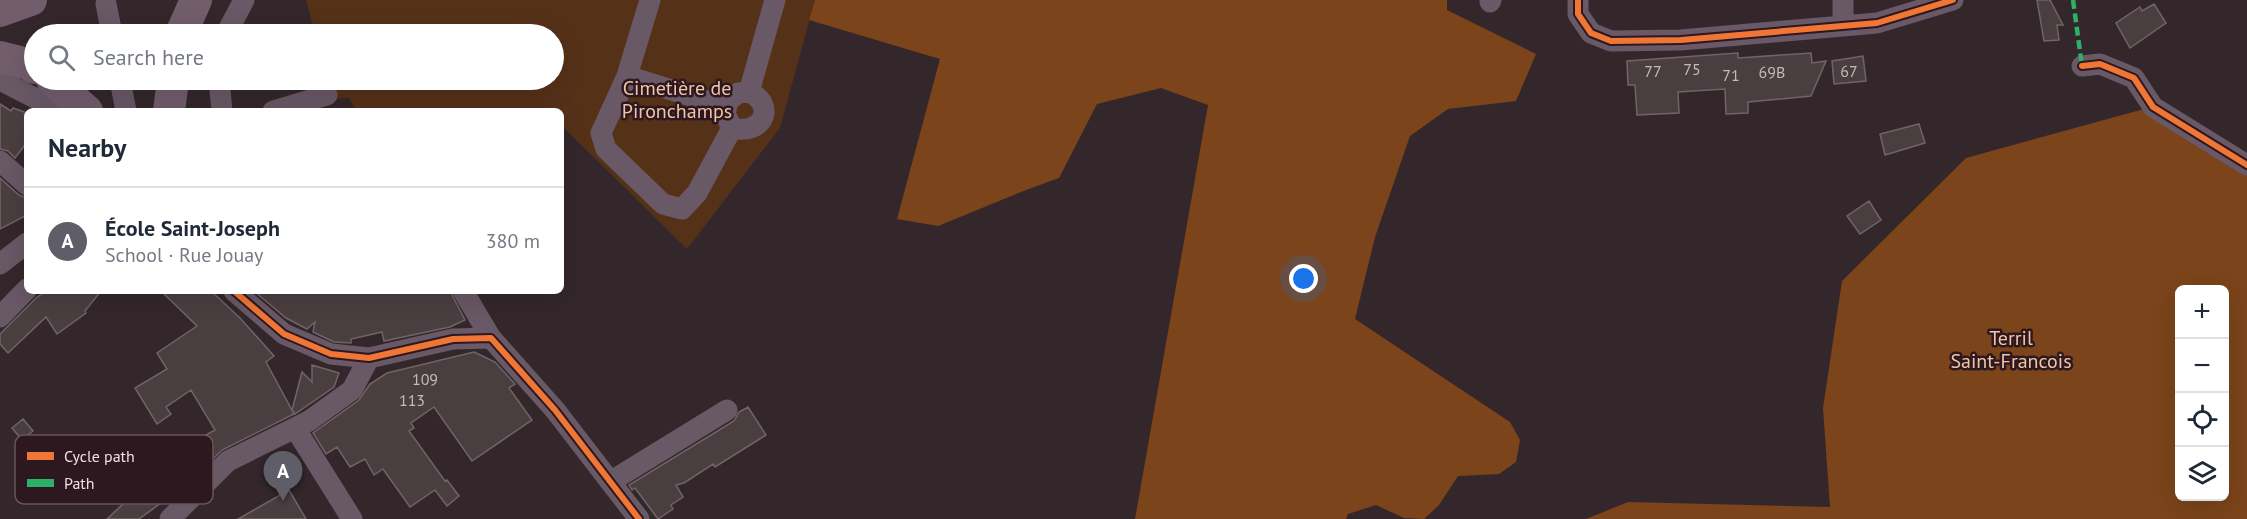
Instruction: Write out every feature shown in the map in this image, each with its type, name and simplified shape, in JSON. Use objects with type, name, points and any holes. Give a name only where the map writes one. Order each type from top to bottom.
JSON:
[{"type":"highway","points":[[0,11],[31,0]]},
{"type":"highway","points":[[185,24],[196,0]]},
{"type":"highway","points":[[0,57],[24,63]]},
{"type":"highway","points":[[63,90],[84,108]]},
{"type":"highway","points":[[169,108],[172,90]]},
{"type":"street","points":[[231,24],[244,0]]},
{"type":"street","points":[[650,0],[627,76],[600,132],[606,149],[663,204],[682,209],[697,193],[732,128]]},
{"type":"street","points":[[749,92],[775,0]]},
{"type":"street","points":[[1578,0],[1578,14],[1591,33],[1611,40],[1681,40],[1877,23],[1953,0]]},
{"type":"street","points":[[1843,0],[1843,26]]},
{"type":"street","points":[[106,4],[110,24]]},
{"type":"street","points":[[2082,66],[2100,64],[2134,78],[2153,107],[2247,165]]},
{"type":"street","points":[[627,76],[726,107]]},
{"type":"street","points":[[0,80],[54,108]]},
{"type":"street","points":[[122,90],[125,108]]},
{"type":"street","points":[[220,90],[222,108]]},
{"type":"street","points":[[749,92],[755,95],[763,106],[762,119],[753,128],[740,130],[732,128],[725,114],[726,107],[732,96],[749,92]]},
{"type":"street","points":[[283,108],[327,95]]},
{"type":"street","points":[[0,160],[24,182]]},
{"type":"street","points":[[0,264],[24,245]]},
{"type":"street","points":[[0,317],[24,292]]},
{"type":"street","points":[[237,294],[284,334],[331,354],[369,358],[453,339],[491,338]]},
{"type":"street","points":[[465,294],[491,338],[555,410],[639,519]]},
{"type":"street","points":[[213,476],[228,461],[309,421],[352,390],[369,358]]},
{"type":"street","points":[[610,482],[727,410]]},
{"type":"street","points":[[295,428],[352,519]]},
{"type":"street","points":[[170,519],[185,504]]},
{"type":"green space","name":"Cimetière de Pironchamps","points":[[306,0],[815,0],[780,128],[687,249],[564,128],[564,108],[354,108],[349,98],[332,99],[329,90],[564,90],[564,24],[312,24]]},
{"type":"green space","points":[[815,0],[1447,0],[1447,10],[1536,54],[1516,101],[1448,109],[1410,136],[1375,237],[1355,319],[1510,422],[1520,440],[1516,462],[1499,474],[1458,476],[1439,505],[1424,519],[1404,518],[1376,505],[1348,514],[1346,519],[1135,519],[1208,105],[1161,88],[1097,104],[1059,178],[938,226],[897,219],[940,59],[809,20]]},
{"type":"green space","name":"Terril Saint-Francois","points":[[2144,109],[2247,174],[2247,519],[1586,519],[1628,502],[1830,507],[1823,408],[1842,281],[1966,158]]},
{"type":"building","points":[[2037,0],[2050,0],[2063,25],[2057,25],[2059,40],[2044,41]]},
{"type":"building","points":[[2154,4],[2166,23],[2130,48],[2116,23],[2140,7],[2142,11]]},
{"type":"building","points":[[1738,53],[1738,58],[1811,53],[1812,63],[1826,61],[1811,96],[1748,102],[1748,113],[1726,114],[1725,89],[1678,92],[1679,113],[1637,115],[1635,85],[1628,85],[1627,61]]},
{"type":"building","points":[[1863,56],[1866,81],[1834,84],[1832,61]]},
{"type":"building","points":[[0,104],[11,111],[13,108],[24,112],[24,146],[15,158],[8,151],[0,149]]},
{"type":"building","points":[[1919,124],[1925,143],[1885,155],[1880,134]]},
{"type":"building","points":[[0,178],[24,197],[24,217],[0,229]]},
{"type":"building","points":[[1869,201],[1881,220],[1860,234],[1847,216]]},
{"type":"building","points":[[42,294],[99,294],[85,311],[86,313],[57,334],[46,317],[8,353],[0,344],[0,334]]},
{"type":"building","points":[[164,294],[214,294],[240,318],[274,356],[266,362],[294,414],[222,450],[213,459],[213,435],[206,435],[215,430],[191,390],[166,407],[171,414],[157,424],[135,388],[167,369],[157,353],[197,326]]},
{"type":"building","points":[[258,294],[452,294],[465,320],[450,327],[384,341],[382,332],[351,339],[351,343],[334,342],[313,332],[315,322],[307,329],[286,318]]},
{"type":"building","points":[[474,352],[495,362],[515,384],[509,388],[532,420],[472,461],[434,407],[411,423],[414,428],[409,431],[445,481],[447,480],[459,496],[447,506],[435,490],[410,507],[383,469],[374,475],[365,459],[350,467],[337,447],[326,454],[313,433],[359,400],[370,384],[387,373]]},
{"type":"building","points":[[312,365],[339,373],[334,387],[295,414],[292,410],[302,372],[312,382]]},
{"type":"building","points":[[748,407],[766,435],[715,467],[713,464],[684,483],[676,485],[683,497],[671,505],[673,509],[658,519],[635,488],[632,490],[629,485],[734,421],[739,412]]},
{"type":"building","points":[[23,419],[33,431],[28,435],[18,435],[12,428]]},
{"type":"building","points":[[289,490],[306,519],[238,519]]},
{"type":"building","points":[[123,504],[160,504],[139,519],[107,519]]},
{"type":"marked path","points":[[2073,0],[2082,66]]},
{"type":"cycle path","points":[[1578,0],[1578,14],[1591,33],[1611,41],[1681,40],[1877,23],[1953,0]]},
{"type":"cycle path","points":[[2082,66],[2100,64],[2134,78],[2153,107],[2247,165]]},
{"type":"cycle path","points":[[237,294],[284,334],[331,354],[369,358],[453,339],[491,338],[555,410],[639,519]]},
{"type":"place","name":"École Saint-Joseph","points":[[283,501]]}]
